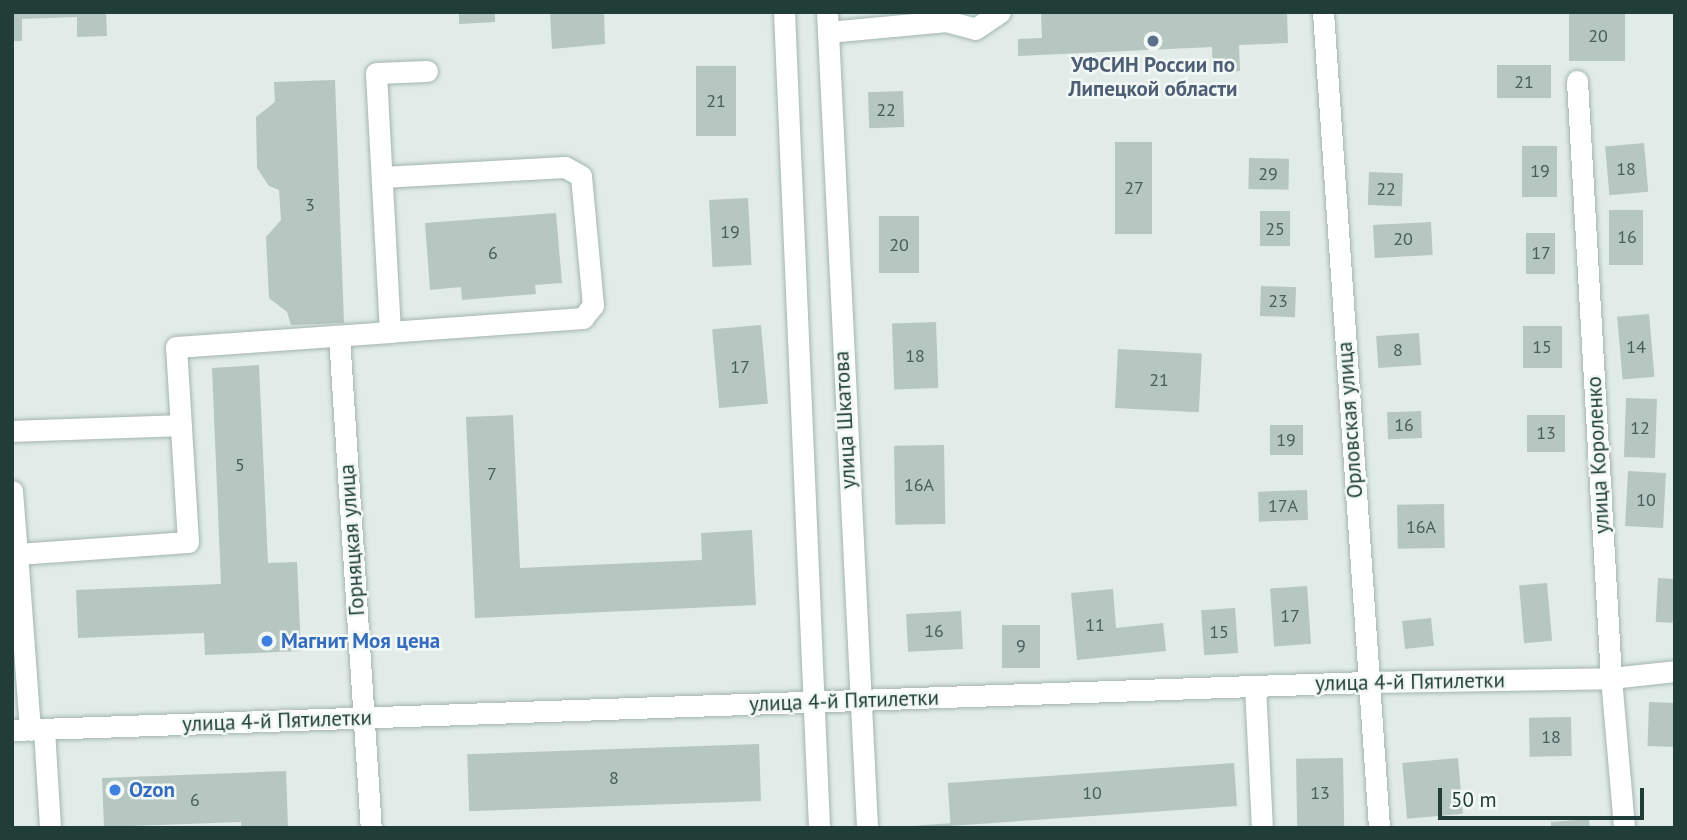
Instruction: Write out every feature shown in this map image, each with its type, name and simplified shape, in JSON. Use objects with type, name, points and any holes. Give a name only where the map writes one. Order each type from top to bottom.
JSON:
[{"type":"street","name":"улица Шкатова","points":[[784,12],[816,703],[819,828]]},
{"type":"street","points":[[827,22],[947,17],[975,29],[1000,12]]},
{"type":"street","name":"Орловская улица","points":[[1323,12],[1379,828]]},
{"type":"street","name":"улица Шкатова","points":[[827,22],[858,701],[867,828]]},
{"type":"street","points":[[390,332],[376,73],[427,71]]},
{"type":"street","name":"улица Короленко","points":[[1577,81],[1611,678],[1624,828]]},
{"type":"street","points":[[17,554],[188,542],[176,347],[583,318],[593,305],[581,176],[565,167],[382,177]]},
{"type":"street","name":"Горняцкая улица","points":[[339,337],[371,828]]},
{"type":"street","points":[[12,431],[181,425]]},
{"type":"street","points":[[12,491],[29,729],[51,828]]},
{"type":"street","name":"улица 4-й Пятилетки","points":[[29,729],[816,703],[1368,681],[1611,678],[1675,671]]},
{"type":"street","points":[[1255,686],[1262,828]]},
{"type":"building","points":[[12,12],[106,12],[107,36],[77,37],[77,17],[22,19],[22,41],[12,41]]},
{"type":"building","points":[[459,12],[495,12],[495,22],[459,24]]},
{"type":"building","points":[[550,12],[604,12],[605,44],[552,49]]},
{"type":"building","name":"УФСИН России по Липецкой области","points":[[1041,12],[1287,12],[1288,43],[1239,45],[1240,71],[1213,73],[1212,47],[1018,56],[1018,39],[1042,38]]},
{"type":"building","points":[[1569,12],[1625,12],[1625,61],[1569,61]]},
{"type":"building","points":[[1497,65],[1551,65],[1551,98],[1497,98]]},
{"type":"building","points":[[696,66],[736,66],[736,136],[696,136]]},
{"type":"building","points":[[335,80],[344,323],[291,325],[287,312],[269,298],[266,237],[281,220],[279,190],[269,186],[257,168],[256,117],[275,102],[274,82]]},
{"type":"building","points":[[903,91],[904,127],[869,128],[868,92]]},
{"type":"building","points":[[1115,142],[1152,142],[1152,234],[1115,234]]},
{"type":"building","points":[[1644,143],[1648,192],[1609,195],[1605,146]]},
{"type":"building","points":[[1522,146],[1557,146],[1557,197],[1522,197]]},
{"type":"building","points":[[1249,158],[1289,159],[1288,190],[1248,189]]},
{"type":"building","points":[[1369,172],[1403,173],[1402,206],[1368,205]]},
{"type":"building","points":[[748,198],[752,265],[713,267],[709,200]]},
{"type":"building","points":[[1609,210],[1643,210],[1643,265],[1609,265]]},
{"type":"building","points":[[1260,211],[1290,211],[1290,246],[1260,246]]},
{"type":"building","points":[[556,213],[562,283],[535,285],[536,294],[462,300],[461,287],[430,290],[425,223]]},
{"type":"building","points":[[879,216],[919,216],[919,273],[879,273]]},
{"type":"building","points":[[1431,222],[1433,255],[1375,258],[1373,225]]},
{"type":"building","points":[[1526,233],[1555,233],[1555,274],[1526,274]]},
{"type":"building","points":[[1261,286],[1296,287],[1295,317],[1260,316]]},
{"type":"building","points":[[1649,314],[1654,377],[1623,380],[1617,317]]},
{"type":"building","points":[[936,322],[938,388],[894,389],[892,324]]},
{"type":"building","points":[[761,325],[768,404],[719,408],[712,329]]},
{"type":"building","points":[[1523,326],[1562,326],[1562,368],[1523,368]]},
{"type":"building","points":[[1419,333],[1421,365],[1378,368],[1376,336]]},
{"type":"building","points":[[1118,349],[1202,353],[1199,412],[1115,408]]},
{"type":"building","points":[[259,365],[268,563],[297,562],[301,651],[205,655],[204,633],[78,638],[76,590],[221,584],[212,368]]},
{"type":"building","points":[[1626,398],[1657,399],[1655,458],[1624,457]]},
{"type":"building","points":[[1421,411],[1422,438],[1388,439],[1387,412]]},
{"type":"building","points":[[513,415],[520,568],[702,560],[701,533],[752,530],[756,605],[475,618],[466,417]]},
{"type":"building","points":[[1527,415],[1565,415],[1565,452],[1527,452]]},
{"type":"building","points":[[1270,425],[1303,425],[1303,455],[1270,455]]},
{"type":"building","points":[[944,445],[945,524],[895,525],[894,446]]},
{"type":"building","points":[[1628,471],[1666,473],[1663,528],[1625,526]]},
{"type":"building","points":[[1307,490],[1308,520],[1259,522],[1258,492]]},
{"type":"building","points":[[1444,504],[1445,548],[1398,549],[1397,505]]},
{"type":"building","points":[[1658,578],[1675,579],[1673,623],[1656,622]]},
{"type":"building","points":[[1547,583],[1552,641],[1524,643],[1519,585]]},
{"type":"building","points":[[1307,586],[1311,644],[1274,646],[1270,589]]},
{"type":"building","points":[[1113,589],[1116,628],[1163,623],[1166,651],[1077,660],[1071,593]]},
{"type":"building","points":[[1235,608],[1238,653],[1204,655],[1201,610]]},
{"type":"building","points":[[961,611],[963,649],[908,652],[906,614]]},
{"type":"building","points":[[1431,618],[1434,646],[1405,649],[1402,621]]},
{"type":"building","points":[[1002,625],[1040,625],[1040,668],[1002,668]]},
{"type":"building","points":[[1649,702],[1675,703],[1673,747],[1647,746]]},
{"type":"building","points":[[1571,717],[1572,756],[1530,757],[1529,718]]},
{"type":"building","points":[[759,744],[761,801],[469,811],[467,754]]},
{"type":"building","points":[[1343,758],[1344,828],[1297,828],[1296,759]]},
{"type":"building","points":[[1458,758],[1463,814],[1407,819],[1402,763]]},
{"type":"building","points":[[1234,763],[1237,806],[951,826],[948,783]]},
{"type":"building","points":[[286,771],[288,828],[241,828],[241,822],[104,827],[102,778]]},
{"type":"building","points":[[1589,819],[1590,828],[1551,828],[1551,822]]},
{"type":"building","points":[[953,823],[953,828],[911,828],[911,826]]},
{"type":"place","name":"УФСИН России по Липецкой области","points":[[1153,41]]},
{"type":"place","name":"Магнит Моя цена","points":[[267,641]]},
{"type":"place","name":"Ozon","points":[[115,790]]}]
